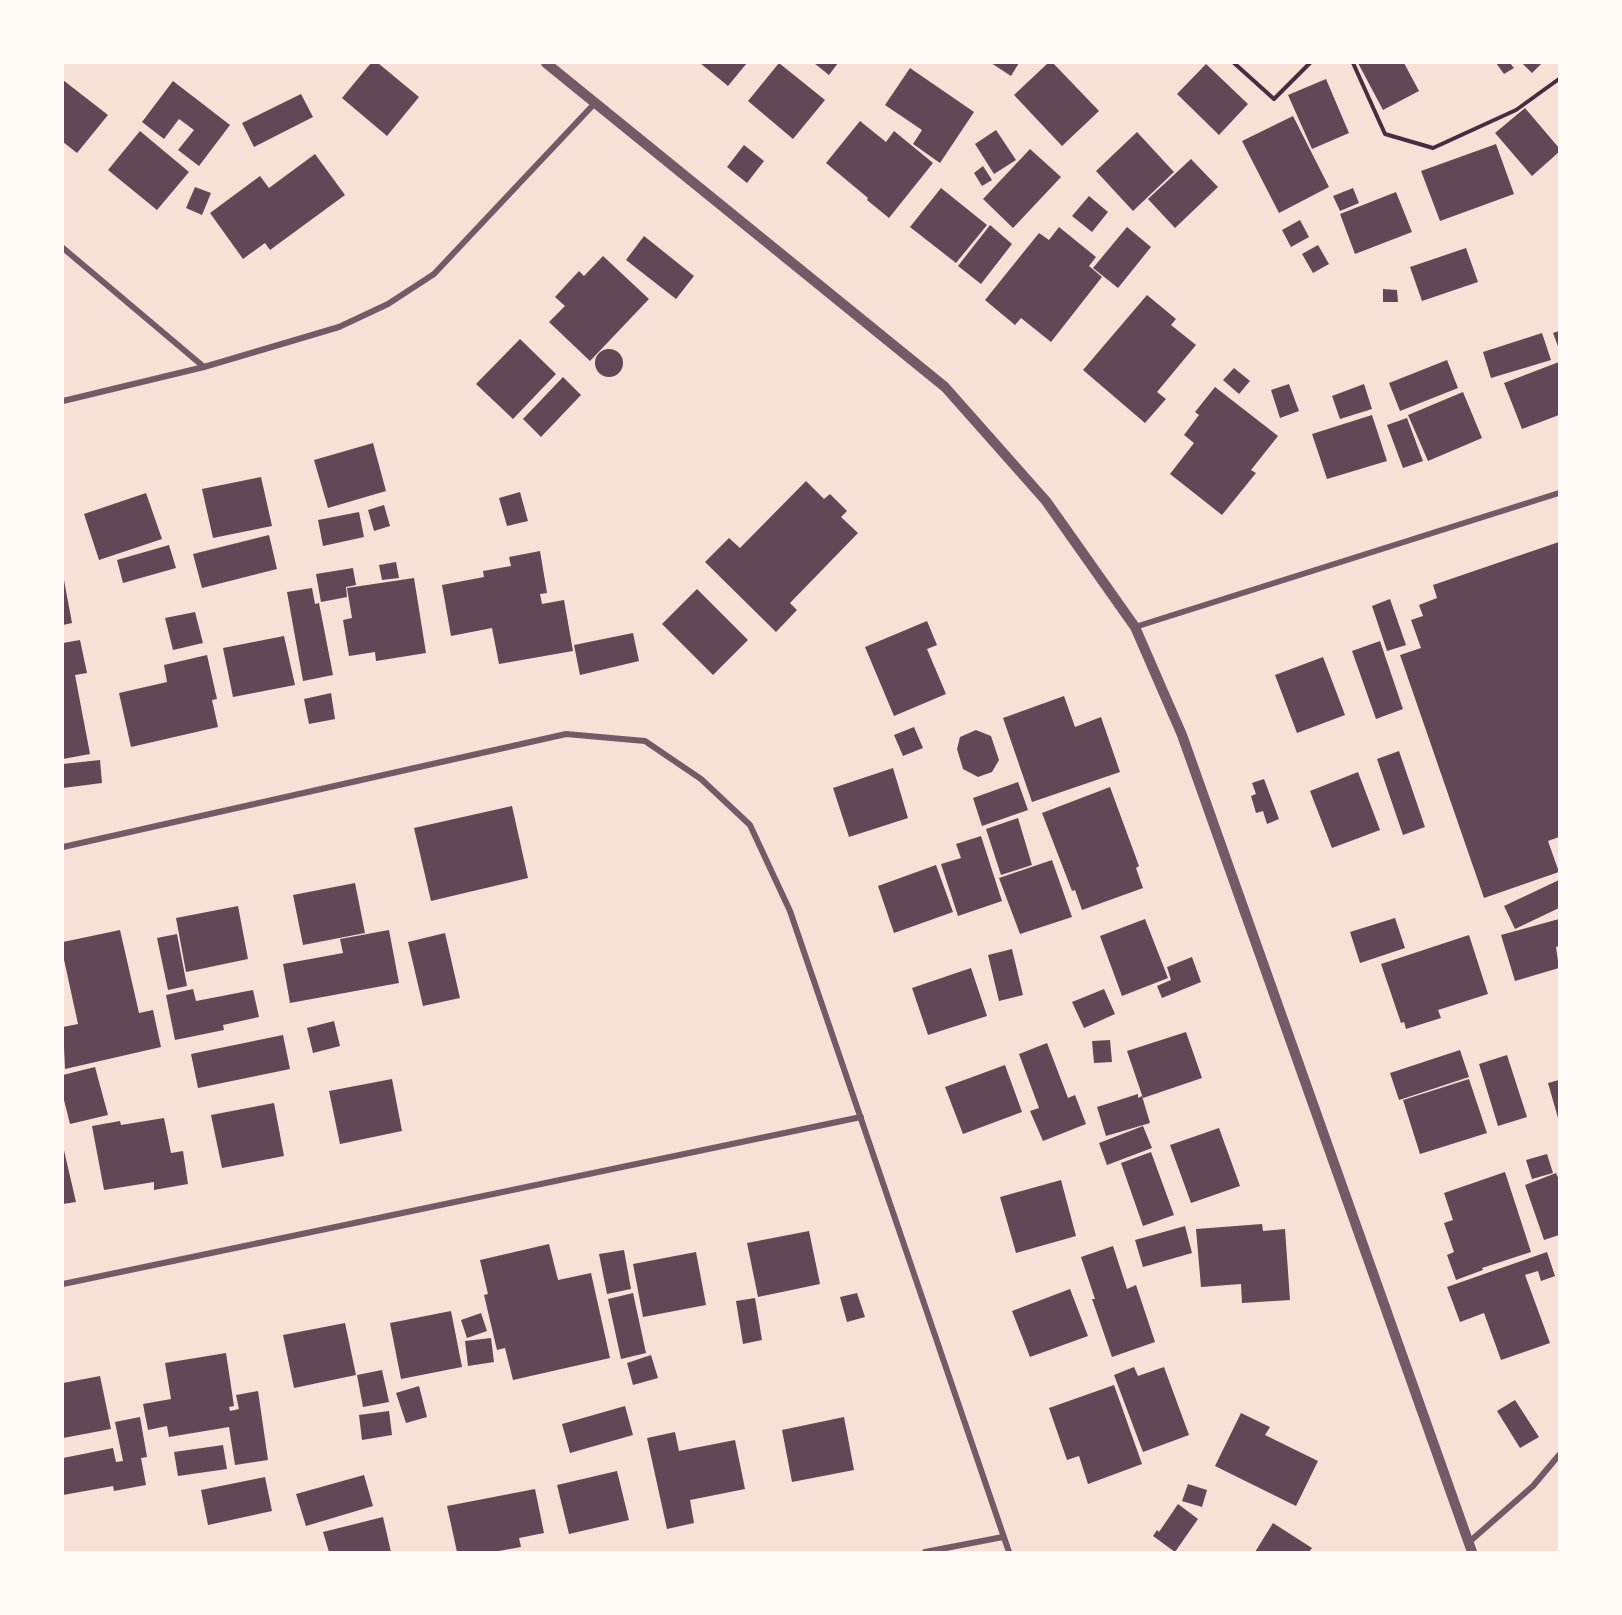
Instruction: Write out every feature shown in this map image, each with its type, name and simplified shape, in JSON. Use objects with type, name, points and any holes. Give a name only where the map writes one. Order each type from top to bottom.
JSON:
[{"type":"street","points":[[546,63],[945,387],[1046,501],[1135,627],[1182,735],[1470,1547],[1533,1486],[1559,1455]]},
{"type":"street","points":[[63,401],[204,367],[339,327],[388,304],[435,274],[595,104]]},
{"type":"street","points":[[63,248],[204,367]]},
{"type":"street","points":[[1135,627],[1559,493]]},
{"type":"street","points":[[63,847],[566,734],[645,741],[701,779],[750,825],[790,911],[1008,1552]]},
{"type":"street","points":[[63,1284],[861,1117]]},
{"type":"street","points":[[926,1552],[1003,1537]]},
{"type":"path","points":[[1234,63],[1274,99],[1310,63]]},
{"type":"path","points":[[1353,63],[1385,134],[1433,148],[1516,110],[1559,79]]},
{"type":"building","points":[[371,63],[378,63],[419,97],[387,136],[342,98]]},
{"type":"building","points":[[700,63],[747,63],[728,86]]},
{"type":"building","points":[[779,63],[825,100],[793,139],[748,101]]},
{"type":"building","points":[[814,63],[838,63],[829,75]]},
{"type":"building","points":[[991,63],[1019,63],[1011,76]]},
{"type":"building","points":[[1048,63],[1053,63],[1099,111],[1062,146],[1014,95]]},
{"type":"building","points":[[1358,63],[1404,63],[1419,91],[1383,110]]},
{"type":"building","points":[[1496,63],[1510,63],[1514,68],[1504,74]]},
{"type":"building","points":[[1522,63],[1542,63],[1532,73]]},
{"type":"building","points":[[1206,64],[1248,104],[1219,135],[1177,94]]},
{"type":"building","points":[[910,68],[974,112],[940,163],[913,144],[922,130],[885,105]]},
{"type":"building","points":[[1326,79],[1349,133],[1312,149],[1288,95]]},
{"type":"building","points":[[63,80],[108,115],[77,153],[63,142]]},
{"type":"building","points":[[173,81],[230,125],[199,166],[178,150],[194,130],[179,119],[164,139],[142,122]]},
{"type":"building","points":[[301,94],[313,117],[254,147],[242,123]]},
{"type":"building","points":[[1525,108],[1559,148],[1559,152],[1532,176],[1495,133]]},
{"type":"building","points":[[1293,116],[1329,187],[1279,213],[1242,141]]},
{"type":"building","points":[[860,121],[886,142],[894,131],[933,163],[889,218],[826,163]]},
{"type":"building","points":[[996,130],[1016,160],[994,174],[975,144]]},
{"type":"building","points":[[140,131],[189,172],[157,210],[108,170]]},
{"type":"building","points":[[1137,132],[1174,172],[1133,211],[1096,171]]},
{"type":"building","points":[[1496,144],[1514,194],[1440,221],[1421,171]]},
{"type":"building","points":[[744,145],[764,161],[747,183],[727,167]]},
{"type":"building","points":[[1030,149],[1061,177],[1013,228],[983,199]]},
{"type":"building","points":[[315,154],[345,195],[270,250],[265,243],[243,259],[210,213],[260,176],[269,188]]},
{"type":"building","points":[[1191,159],[1218,187],[1175,228],[1148,199]]},
{"type":"building","points":[[983,166],[992,180],[982,186],[974,173]]},
{"type":"building","points":[[195,187],[211,193],[202,215],[186,208]]},
{"type":"building","points":[[941,188],[987,225],[956,263],[910,227]]},
{"type":"building","points":[[1353,188],[1359,203],[1340,211],[1333,196]]},
{"type":"building","points":[[1396,192],[1412,232],[1355,254],[1340,214]]},
{"type":"building","points":[[1089,196],[1108,212],[1092,232],[1072,216]]},
{"type":"building","points":[[1300,220],[1309,237],[1291,247],[1282,230]]},
{"type":"building","points":[[990,225],[1012,244],[981,284],[958,266]]},
{"type":"building","points":[[1059,227],[1096,257],[1089,266],[1102,277],[1051,342],[1021,318],[1015,325],[985,300],[1039,233],[1049,240]]},
{"type":"building","points":[[1127,227],[1151,247],[1118,288],[1093,268]]},
{"type":"building","points":[[644,236],[694,276],[676,299],[626,260]]},
{"type":"building","points":[[1318,245],[1329,264],[1313,273],[1302,254]]},
{"type":"building","points":[[1466,248],[1478,282],[1422,301],[1410,267]]},
{"type":"building","points":[[603,256],[649,299],[590,361],[549,322],[565,306],[555,297],[579,271],[584,276]]},
{"type":"building","points":[[1383,289],[1397,290],[1398,302],[1383,302]]},
{"type":"building","points":[[1147,295],[1176,319],[1171,325],[1196,345],[1157,392],[1166,399],[1145,423],[1083,370]]},
{"type":"building","points":[[1559,331],[1559,349],[1553,333]]},
{"type":"building","points":[[1542,333],[1551,360],[1491,378],[1483,352]]},
{"type":"building","points":[[520,339],[556,374],[513,419],[476,384]]},
{"type":"building","points":[[609,349],[619,353],[623,363],[619,373],[609,377],[599,373],[595,363],[599,353]]},
{"type":"building","points":[[1447,360],[1458,388],[1400,411],[1389,383]]},
{"type":"building","points":[[1559,362],[1559,415],[1522,429],[1504,383]]},
{"type":"building","points":[[1234,368],[1250,381],[1239,394],[1223,380]]},
{"type":"building","points":[[563,377],[581,395],[541,437],[523,419]]},
{"type":"building","points":[[1289,384],[1299,411],[1280,418],[1271,390]]},
{"type":"building","points":[[1364,384],[1372,409],[1340,419],[1332,396]]},
{"type":"building","points":[[1215,387],[1278,436],[1251,470],[1256,473],[1222,515],[1170,474],[1194,443],[1184,435],[1199,415],[1195,412]]},
{"type":"building","points":[[1463,392],[1482,438],[1428,461],[1408,415]]},
{"type":"building","points":[[1372,415],[1387,461],[1327,479],[1312,434]]},
{"type":"building","points":[[1407,418],[1423,461],[1403,468],[1387,425]]},
{"type":"building","points":[[373,443],[386,491],[328,508],[314,460]]},
{"type":"building","points":[[261,477],[272,526],[213,538],[202,489]]},
{"type":"building","points":[[806,481],[824,499],[830,494],[847,511],[841,517],[858,533],[790,603],[797,610],[776,632],[705,562],[729,538],[740,548]]},
{"type":"building","points":[[520,492],[528,521],[507,526],[499,498]]},
{"type":"building","points":[[146,493],[162,539],[99,560],[84,514]]},
{"type":"building","points":[[384,505],[390,526],[374,531],[368,510]]},
{"type":"building","points":[[359,512],[364,537],[323,546],[318,520]]},
{"type":"building","points":[[269,535],[277,569],[202,588],[193,554]]},
{"type":"building","points":[[1559,542],[1559,837],[1548,841],[1559,872],[1484,898],[1400,655],[1421,648],[1411,620],[1423,616],[1419,605],[1437,598],[1433,585]]},
{"type":"building","points":[[169,545],[176,568],[123,583],[117,560]]},
{"type":"building","points":[[540,551],[547,593],[540,594],[542,604],[564,600],[573,651],[499,664],[492,628],[451,636],[442,585],[484,577],[483,571],[511,566],[509,557]]},
{"type":"building","points":[[396,562],[399,578],[382,580],[379,565]]},
{"type":"building","points":[[353,568],[356,585],[346,587],[347,597],[321,602],[316,574]]},
{"type":"building","points":[[414,578],[426,653],[376,661],[375,652],[349,656],[343,620],[352,618],[347,588]]},
{"type":"building","points":[[63,581],[72,623],[63,625]]},
{"type":"building","points":[[312,588],[315,604],[319,603],[333,675],[303,681],[287,592]]},
{"type":"building","points":[[697,589],[748,640],[713,675],[662,624]]},
{"type":"building","points":[[1390,599],[1406,645],[1387,651],[1372,606]]},
{"type":"building","points":[[195,612],[203,643],[173,650],[165,618]]},
{"type":"building","points":[[927,621],[937,645],[927,649],[946,694],[894,716],[865,647]]},
{"type":"building","points":[[633,633],[639,661],[580,675],[574,645]]},
{"type":"building","points":[[284,636],[295,685],[233,697],[223,648]]},
{"type":"building","points":[[80,640],[87,673],[75,675],[90,754],[63,759],[63,643]]},
{"type":"building","points":[[1380,641],[1403,709],[1376,719],[1352,651]]},
{"type":"building","points":[[207,655],[217,699],[212,700],[218,727],[131,747],[119,693],[167,682],[164,665]]},
{"type":"building","points":[[1323,657],[1345,715],[1297,733],[1275,675]]},
{"type":"building","points":[[331,693],[335,719],[309,724],[304,699]]},
{"type":"building","points":[[1064,696],[1075,727],[1101,717],[1120,772],[1032,802],[1003,718]]},
{"type":"building","points":[[914,727],[923,748],[903,756],[894,735]]},
{"type":"building","points":[[976,730],[991,736],[999,760],[992,772],[978,777],[963,769],[957,749],[960,737]]},
{"type":"building","points":[[1399,751],[1425,827],[1403,835],[1377,759]]},
{"type":"building","points":[[100,760],[102,783],[63,788],[63,764]]},
{"type":"building","points":[[893,768],[908,818],[849,837],[833,788]]},
{"type":"building","points":[[1358,772],[1380,830],[1332,848],[1310,791]]},
{"type":"building","points":[[1264,779],[1279,819],[1267,824],[1263,811],[1256,813],[1251,796],[1256,794],[1252,783]]},
{"type":"building","points":[[1018,782],[1028,810],[982,826],[973,798]]},
{"type":"building","points":[[1110,787],[1139,866],[1136,868],[1143,888],[1082,910],[1075,890],[1072,891],[1042,813]]},
{"type":"building","points":[[512,806],[528,878],[431,901],[414,828]]},
{"type":"building","points":[[1018,818],[1032,865],[1001,875],[986,829]]},
{"type":"building","points":[[981,836],[1002,901],[958,916],[941,864],[961,858],[956,844]]},
{"type":"building","points":[[1052,860],[1072,917],[1020,934],[999,878]]},
{"type":"building","points":[[936,865],[953,912],[894,933],[878,886]]},
{"type":"building","points":[[1559,880],[1559,908],[1515,929],[1504,906]]},
{"type":"building","points":[[355,883],[365,933],[303,945],[293,895]]},
{"type":"building","points":[[238,906],[248,959],[186,972],[176,918]]},
{"type":"building","points":[[1395,918],[1405,948],[1360,963],[1350,932]]},
{"type":"building","points":[[1145,919],[1168,978],[1122,996],[1100,936]]},
{"type":"building","points":[[1559,919],[1559,946],[1556,947],[1559,968],[1515,981],[1501,935]]},
{"type":"building","points":[[120,930],[139,1013],[153,1010],[161,1047],[65,1069],[63,1027],[78,1024],[63,955],[63,942]]},
{"type":"building","points":[[389,930],[399,983],[290,1003],[283,964],[343,953],[340,939]]},
{"type":"building","points":[[445,933],[460,998],[423,1006],[408,942]]},
{"type":"building","points":[[177,934],[187,986],[168,990],[157,938]]},
{"type":"building","points":[[1469,935],[1488,994],[1438,1010],[1441,1018],[1406,1029],[1404,1022],[1401,1023],[1381,964]]},
{"type":"building","points":[[1012,949],[1023,995],[999,1001],[988,955]]},
{"type":"building","points":[[1192,957],[1201,982],[1162,998],[1157,986],[1171,980],[1167,967]]},
{"type":"building","points":[[971,968],[987,1016],[928,1035],[912,988]]},
{"type":"building","points":[[193,989],[196,1001],[253,990],[259,1017],[223,1025],[224,1030],[175,1040],[166,995]]},
{"type":"building","points":[[1104,989],[1115,1014],[1084,1028],[1072,1002]]},
{"type":"building","points":[[334,1021],[340,1046],[313,1053],[307,1028]]},
{"type":"building","points":[[1186,1032],[1202,1078],[1143,1098],[1127,1051]]},
{"type":"building","points":[[283,1035],[290,1069],[198,1088],[191,1054]]},
{"type":"building","points":[[1110,1040],[1112,1062],[1094,1063],[1092,1041]]},
{"type":"building","points":[[1047,1043],[1068,1098],[1075,1095],[1086,1124],[1043,1141],[1030,1111],[1039,1108],[1019,1054]]},
{"type":"building","points":[[1460,1050],[1469,1077],[1399,1100],[1390,1073]]},
{"type":"building","points":[[1507,1055],[1527,1117],[1498,1126],[1479,1064]]},
{"type":"building","points":[[1005,1065],[1022,1112],[963,1134],[945,1087]]},
{"type":"building","points":[[95,1067],[108,1115],[70,1124],[63,1096],[63,1075]]},
{"type":"building","points":[[392,1079],[402,1131],[340,1144],[329,1091]]},
{"type":"building","points":[[1469,1079],[1487,1133],[1420,1154],[1403,1100]]},
{"type":"building","points":[[1559,1080],[1559,1118],[1558,1118],[1548,1083]]},
{"type":"building","points":[[1138,1094],[1138,1098],[1142,1096],[1150,1123],[1106,1136],[1097,1107]]},
{"type":"building","points":[[274,1103],[284,1156],[222,1168],[211,1115]]},
{"type":"building","points":[[164,1118],[171,1153],[183,1151],[188,1184],[154,1190],[154,1182],[104,1190],[92,1126],[120,1121],[121,1125]]},
{"type":"building","points":[[1143,1126],[1152,1148],[1107,1165],[1099,1143]]},
{"type":"building","points":[[1219,1128],[1240,1186],[1191,1203],[1170,1145]]},
{"type":"building","points":[[63,1146],[76,1202],[63,1204]]},
{"type":"building","points":[[1151,1152],[1174,1215],[1143,1226],[1121,1163]]},
{"type":"building","points":[[1547,1154],[1553,1173],[1532,1179],[1526,1160]]},
{"type":"building","points":[[1505,1172],[1531,1252],[1482,1268],[1483,1270],[1456,1280],[1447,1255],[1454,1252],[1444,1223],[1453,1220],[1444,1193]]},
{"type":"building","points":[[1556,1173],[1559,1180],[1559,1235],[1544,1240],[1525,1185]]},
{"type":"building","points":[[1061,1180],[1076,1236],[1016,1253],[1000,1197]]},
{"type":"building","points":[[1262,1224],[1263,1231],[1285,1229],[1290,1300],[1242,1303],[1241,1284],[1201,1287],[1196,1229]]},
{"type":"building","points":[[1185,1226],[1192,1253],[1143,1267],[1135,1240]]},
{"type":"building","points":[[809,1231],[820,1284],[758,1297],[747,1243]]},
{"type":"building","points":[[549,1244],[558,1280],[591,1273],[610,1358],[513,1380],[505,1348],[497,1350],[484,1295],[488,1294],[480,1260]]},
{"type":"building","points":[[1113,1246],[1127,1289],[1136,1285],[1155,1342],[1112,1357],[1092,1299],[1095,1299],[1081,1257]]},
{"type":"building","points":[[624,1250],[631,1289],[607,1294],[599,1254]]},
{"type":"building","points":[[696,1252],[706,1305],[643,1317],[633,1264]]},
{"type":"building","points":[[1547,1252],[1555,1276],[1541,1281],[1538,1271],[1525,1275],[1550,1343],[1501,1360],[1484,1313],[1460,1322],[1447,1287]]},
{"type":"building","points":[[1070,1289],[1088,1336],[1030,1357],[1012,1311]]},
{"type":"building","points":[[633,1293],[646,1353],[621,1359],[608,1299]]},
{"type":"building","points":[[857,1293],[865,1317],[847,1322],[840,1297]]},
{"type":"building","points":[[755,1298],[762,1340],[743,1344],[736,1301]]},
{"type":"building","points":[[451,1311],[462,1367],[401,1379],[390,1323]]},
{"type":"building","points":[[481,1313],[487,1331],[467,1338],[461,1320]]},
{"type":"building","points":[[345,1323],[356,1375],[294,1388],[283,1335]]},
{"type":"building","points":[[491,1338],[494,1362],[468,1366],[465,1341]]},
{"type":"building","points":[[226,1353],[234,1406],[229,1407],[230,1411],[239,1409],[236,1395],[258,1391],[268,1460],[235,1465],[229,1427],[169,1437],[167,1426],[148,1430],[143,1404],[171,1399],[165,1363]]},
{"type":"building","points":[[651,1355],[658,1378],[633,1385],[627,1363]]},
{"type":"building","points":[[1134,1367],[1138,1376],[1164,1367],[1189,1435],[1143,1452],[1114,1375]]},
{"type":"building","points":[[382,1370],[389,1402],[363,1407],[357,1375]]},
{"type":"building","points":[[100,1376],[111,1429],[63,1438],[63,1383]]},
{"type":"building","points":[[1114,1385],[1142,1464],[1088,1484],[1079,1456],[1067,1460],[1049,1408]]},
{"type":"building","points":[[419,1386],[427,1417],[406,1423],[396,1393]]},
{"type":"building","points":[[1515,1400],[1539,1437],[1520,1448],[1497,1411]]},
{"type":"building","points":[[625,1406],[633,1435],[570,1453],[562,1424]]},
{"type":"building","points":[[389,1411],[392,1435],[362,1440],[359,1415]]},
{"type":"building","points":[[1241,1413],[1270,1427],[1265,1435],[1318,1461],[1296,1506],[1215,1466]]},
{"type":"building","points":[[140,1417],[147,1457],[141,1458],[146,1485],[114,1491],[113,1486],[63,1495],[63,1458],[113,1448],[116,1462],[123,1461],[115,1422]]},
{"type":"building","points":[[844,1417],[854,1470],[792,1482],[782,1430]]},
{"type":"building","points":[[675,1432],[679,1451],[735,1440],[745,1489],[690,1500],[694,1523],[667,1529],[647,1438]]},
{"type":"building","points":[[223,1445],[227,1469],[178,1476],[174,1452]]},
{"type":"building","points":[[617,1471],[629,1520],[569,1534],[557,1485]]},
{"type":"building","points":[[364,1475],[373,1506],[306,1526],[296,1494]]},
{"type":"building","points":[[265,1477],[272,1511],[208,1525],[201,1490]]},
{"type":"building","points":[[1188,1484],[1207,1490],[1202,1507],[1182,1501]]},
{"type":"building","points":[[535,1489],[544,1533],[519,1538],[521,1547],[493,1552],[457,1552],[447,1506]]},
{"type":"building","points":[[1178,1504],[1198,1519],[1175,1552],[1153,1536],[1157,1530],[1159,1532]]},
{"type":"building","points":[[383,1517],[391,1552],[329,1552],[323,1532]]},
{"type":"building","points":[[1273,1523],[1312,1548],[1309,1552],[1255,1552]]}]
